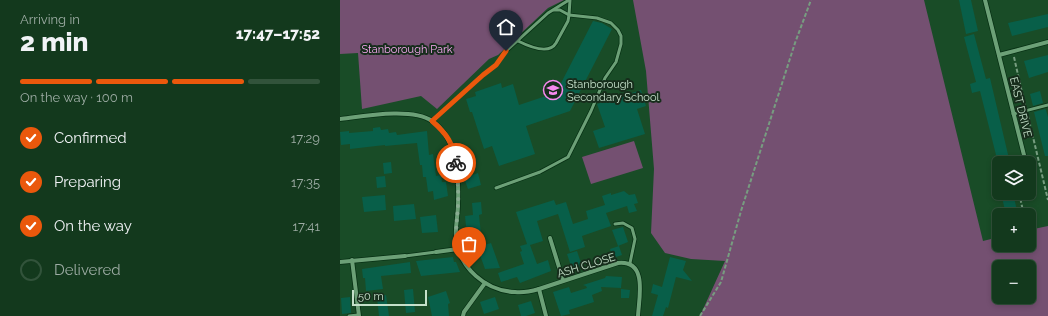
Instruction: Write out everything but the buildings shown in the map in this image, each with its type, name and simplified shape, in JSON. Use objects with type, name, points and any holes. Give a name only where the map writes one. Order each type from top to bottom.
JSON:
[{"type":"street","name":"EAST DRIVE","points":[[985,0],[1024,156]]},
{"type":"street","points":[[999,55],[1048,42]]},
{"type":"street","points":[[340,118],[399,113],[413,114],[432,121],[451,142],[454,150],[457,174],[458,197],[456,231],[458,249],[469,268],[484,283],[462,316]]},
{"type":"street","points":[[550,238],[563,280]]},
{"type":"street","points":[[436,252],[458,249]]},
{"type":"street","points":[[340,262],[405,256]]},
{"type":"street","points":[[352,260],[358,316]]},
{"type":"street","name":"ASH CLOSE","points":[[484,283],[499,290],[516,292],[540,289],[563,280],[618,263],[630,263],[635,267],[640,277],[638,316]]},
{"type":"street","points":[[540,289],[546,316]]},
{"type":"lane","points":[[432,121],[496,65],[506,51],[548,13],[570,0]]},
{"type":"lane","points":[[518,41],[542,49],[554,46],[568,20],[570,0]]},
{"type":"lane","points":[[496,188],[540,172],[568,157],[591,111],[605,78],[616,62],[621,44],[621,36],[618,30],[611,23],[597,18],[569,15],[560,10],[554,10]]},
{"type":"lane","points":[[1013,114],[1048,105]]},
{"type":"lane","points":[[615,224],[623,223],[632,228],[635,239],[630,263]]},
{"type":"lane","points":[[405,256],[436,252]]},
{"type":"lane","points":[[350,316],[358,316]]},
{"type":"path","points":[[700,316],[721,282],[741,211],[795,43],[811,0]]},
{"type":"path","points":[[1012,51],[1048,200]]},
{"type":"green space","name":"Stanborough Park","points":[[340,0],[564,0],[548,8],[498,55],[489,59],[437,109],[421,96],[362,109],[358,53],[340,54]]},
{"type":"green space","points":[[633,0],[924,0],[983,241],[992,239],[992,252],[1036,252],[1036,229],[1048,226],[1048,316],[700,316],[725,261],[691,259],[665,253],[651,233],[654,169],[646,71]]},
{"type":"green space","points":[[634,141],[643,168],[591,184],[582,157]]},
{"type":"way so far","points":[[456,163],[458,206],[456,240],[458,249],[469,268]]},
{"type":"place","name":"Stanborough Secondary School","points":[[553,90]]},
{"type":"route","points":[[456,163],[451,142],[440,128],[432,121],[496,65],[506,51]]}]
